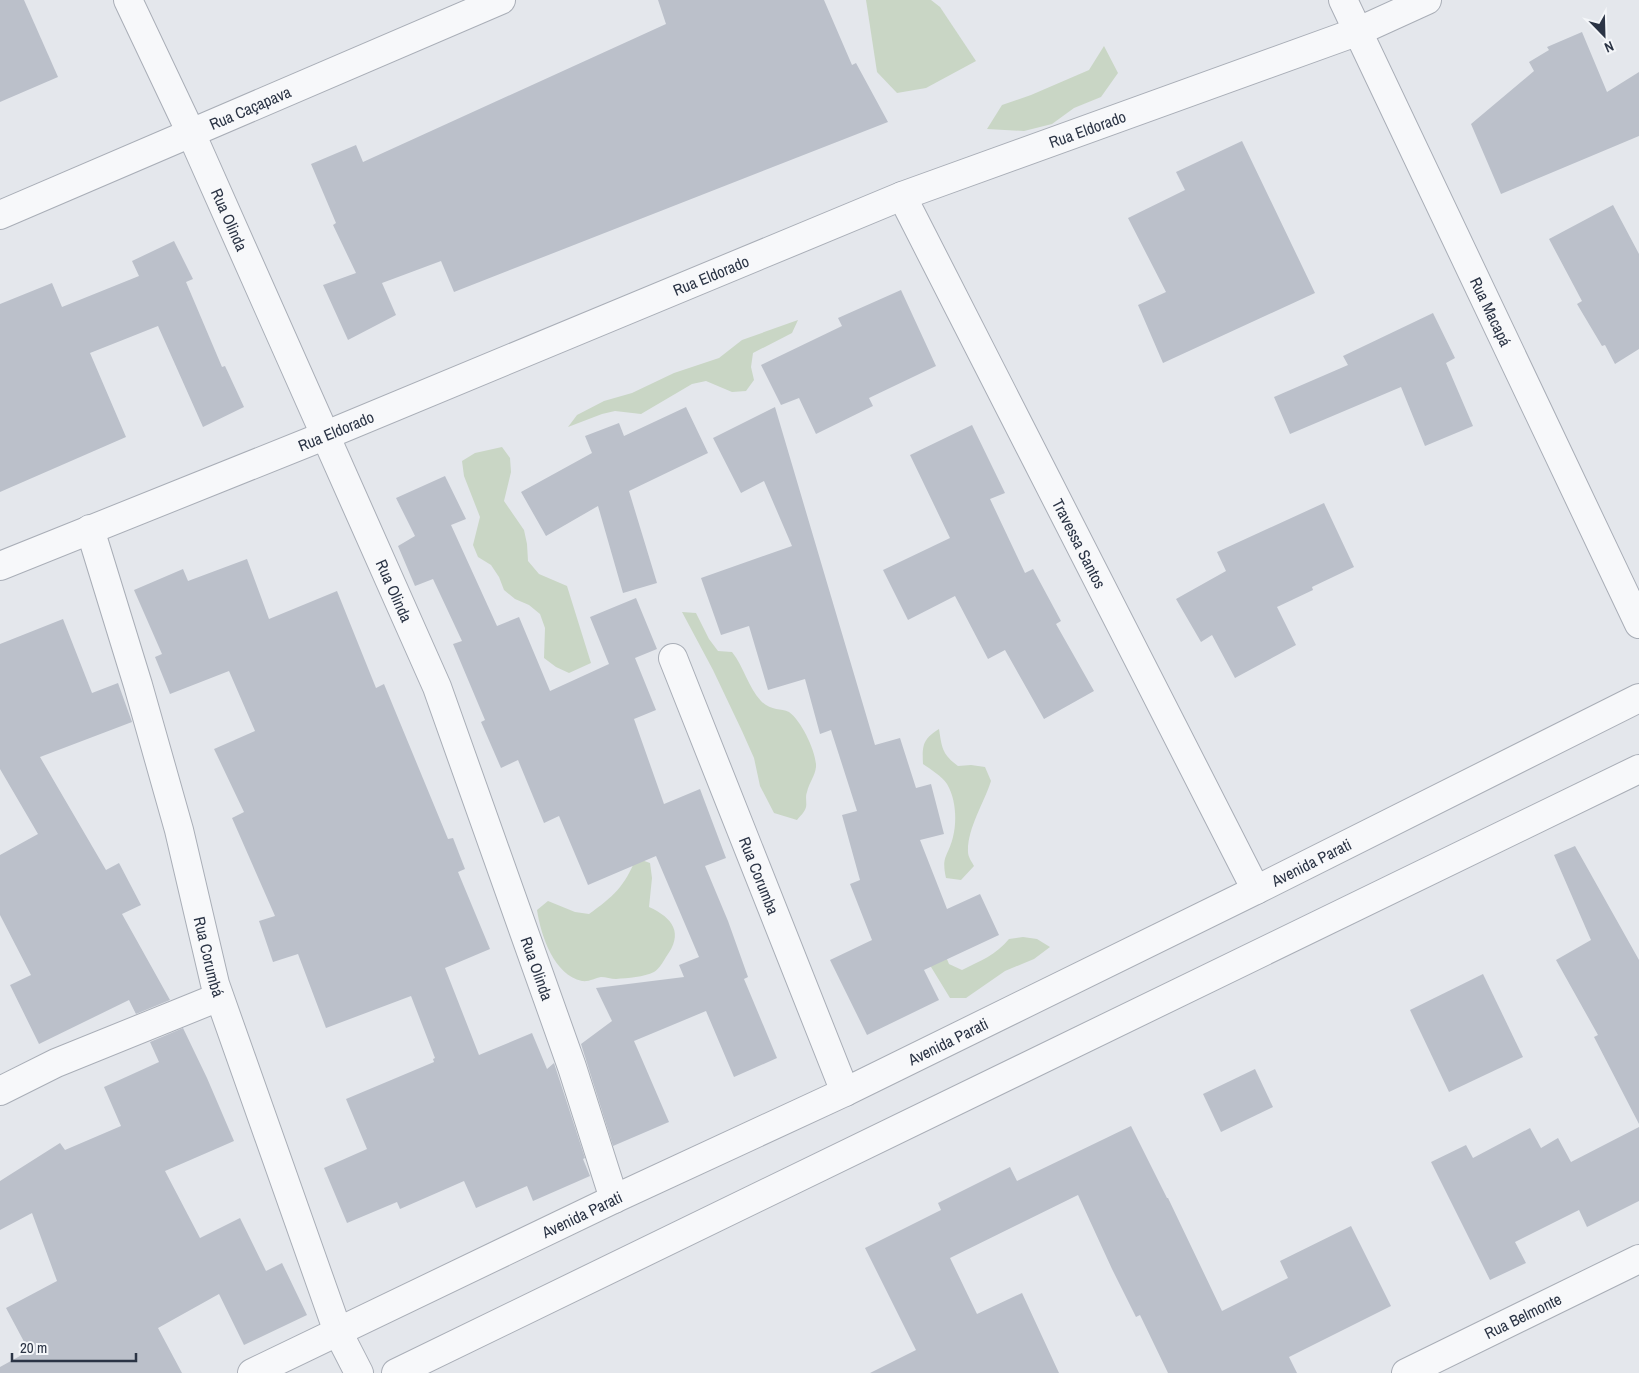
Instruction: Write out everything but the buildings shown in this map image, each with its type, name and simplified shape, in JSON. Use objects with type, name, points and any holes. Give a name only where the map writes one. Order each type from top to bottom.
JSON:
[{"type":"street","name":"Rua Olinda","points":[[128,0],[191,133],[437,687],[572,1067],[614,1199]]},
{"type":"street","name":"Rua Caçapava","points":[[0,215],[501,0]]},
{"type":"street","name":"Rua Macapá","points":[[1343,0],[1639,624]]},
{"type":"street","name":"Rua Eldorado","points":[[0,566],[324,436],[902,196],[1359,31],[1427,0]]},
{"type":"street","name":"Travessa Santos","points":[[902,196],[1256,890]]},
{"type":"street","name":"Rua Corumbá","points":[[90,529],[138,685],[179,830],[219,997],[338,1332],[358,1373]]},
{"type":"street","name":"Rua Corumba","points":[[673,658],[846,1092]]},
{"type":"street","name":"Avenida Parati","points":[[252,1373],[614,1199],[846,1092],[1256,890],[1639,698]]},
{"type":"street","points":[[396,1373],[1639,768]]},
{"type":"street","points":[[0,1091],[56,1063],[219,997]]},
{"type":"street","name":"Rua Belmonte","points":[[1406,1373],[1639,1259]]},
{"type":"green space","points":[[866,0],[931,0],[940,7],[976,61],[926,88],[897,93],[877,72]]},
{"type":"green space","points":[[1104,46],[1118,73],[1101,97],[1074,108],[1052,124],[1024,131],[987,129],[1002,105],[1031,95],[1089,70]]},
{"type":"green space","points":[[798,320],[792,333],[753,353],[751,367],[754,380],[746,391],[732,392],[706,381],[692,384],[641,414],[615,411],[568,427],[577,415],[604,401],[632,393],[674,373],[719,358],[742,340]]},
{"type":"green space","points":[[502,447],[510,458],[511,472],[504,501],[524,530],[528,561],[539,574],[567,586],[591,663],[569,673],[556,667],[544,658],[545,628],[540,614],[504,590],[499,577],[491,565],[478,557],[473,545],[480,517],[464,476],[462,461],[475,453]]},
{"type":"green space","points":[[682,612],[696,613],[709,639],[718,651],[732,652],[761,701],[772,708],[789,712],[803,729],[814,754],[816,767],[806,794],[804,812],[797,820],[774,813],[760,786],[754,758],[742,731],[713,670]]},
{"type":"green space","points":[[939,729],[942,746],[949,758],[958,766],[985,767],[991,781],[976,816],[968,843],[969,858],[974,866],[961,880],[946,878],[944,865],[955,824],[952,796],[945,781],[923,764],[923,747],[927,739]]},
{"type":"green space","points":[[636,858],[650,863],[652,878],[649,907],[670,921],[675,934],[671,948],[658,969],[646,975],[616,979],[601,977],[585,981],[572,977],[564,971],[550,953],[537,910],[548,901],[575,912],[589,914],[605,902],[623,884]]},
{"type":"green space","points":[[1023,937],[1037,939],[1050,947],[1034,959],[1005,971],[966,998],[950,998],[928,962],[944,952],[949,964],[962,970],[993,953],[1009,939]]}]
